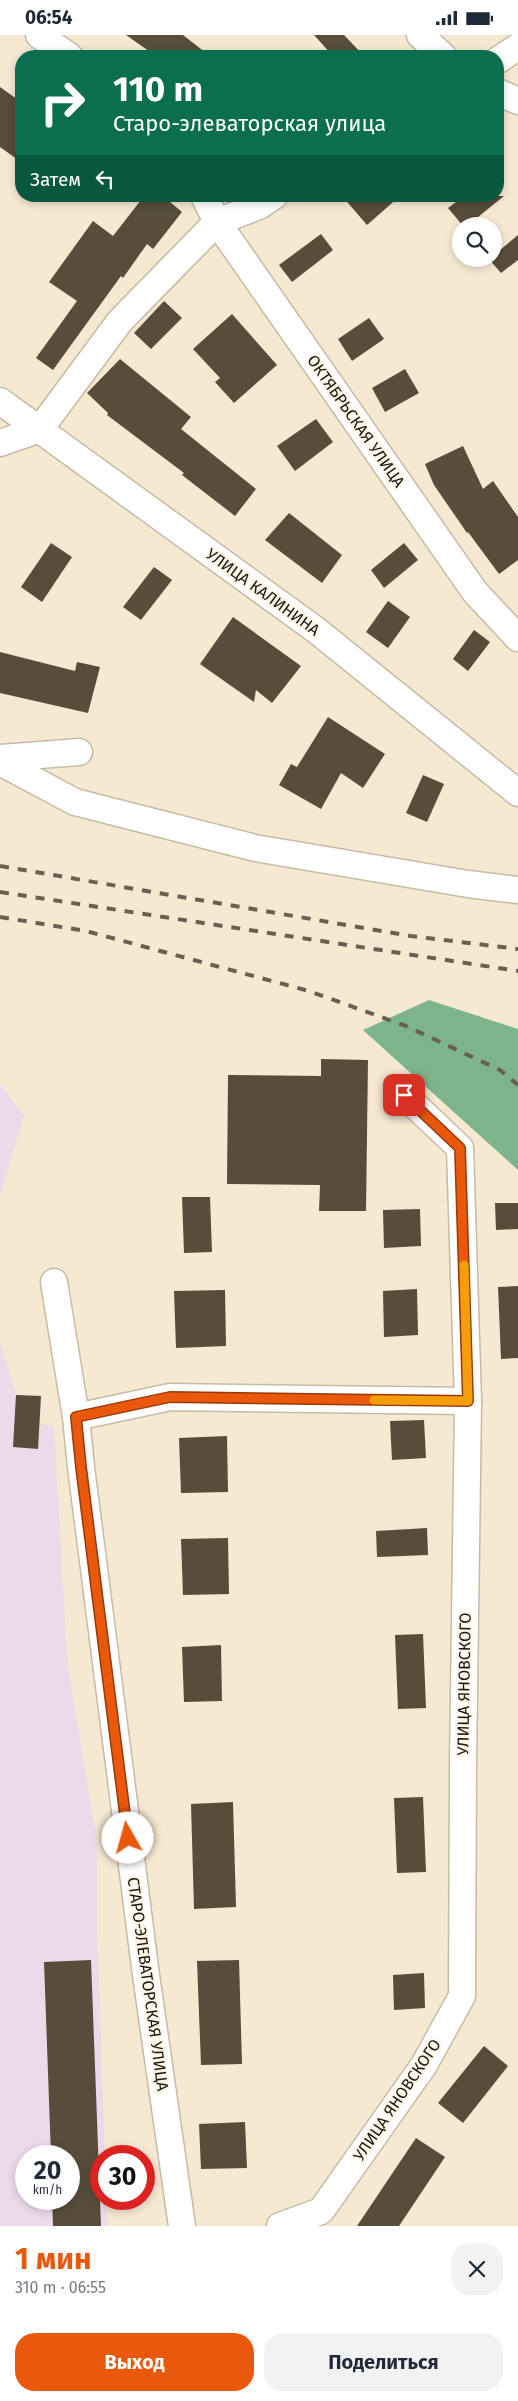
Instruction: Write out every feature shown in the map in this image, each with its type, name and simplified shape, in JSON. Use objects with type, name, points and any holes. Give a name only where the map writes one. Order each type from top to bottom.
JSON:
[{"type":"street","points":[[39,35],[60,50]]},
{"type":"street","points":[[420,35],[436,50]]},
{"type":"street","points":[[504,56],[518,47]]},
{"type":"street","points":[[504,95],[518,101]]},
{"type":"street","name":"ОКТЯБРЬСКАЯ УЛИЦА","points":[[207,202],[217,222],[475,592],[518,638]]},
{"type":"street","points":[[0,443],[40,429],[120,321],[217,222],[265,202]]},
{"type":"street","name":"УЛИЦА КАЛИНИНА","points":[[0,401],[316,630],[518,793]]},
{"type":"street","points":[[0,758],[79,752]]},
{"type":"street","points":[[0,762],[75,802],[254,848],[468,884],[518,890]]},
{"type":"street","name":"УЛИЦА ЯНОВСКОГО","points":[[280,2226],[321,2211],[424,2065],[462,1996],[468,1401],[460,1148],[404,1095]]},
{"type":"street","name":"СТАРО-ЭЛЕВАТОРСКАЯ УЛИЦА","points":[[54,1282],[76,1417],[146,1975],[182,2226]]},
{"type":"street","points":[[76,1417],[170,1397],[468,1401]]},
{"type":"shaded area","points":[[0,1084],[24,1116],[0,1196]]},
{"type":"shaded area","points":[[0,1342],[16,1394],[41,1396],[40,1424],[54,1427],[67,1659],[97,1842],[97,1929],[105,2145],[90,2145],[90,2210],[107,2210],[108,2226],[0,2226]]},
{"type":"green space","points":[[429,1000],[518,1029],[518,1170],[363,1030]]},
{"type":"building","points":[[126,35],[183,35],[202,50],[147,50]]},
{"type":"building","points":[[314,35],[344,35],[358,50],[328,50]]},
{"type":"building","points":[[0,87],[15,98],[15,158],[0,147]]},
{"type":"building","points":[[139,202],[170,202],[182,212],[153,249],[147,244],[123,278],[121,276],[53,370],[36,358],[77,301],[49,282],[93,221],[113,236]]},
{"type":"building","points":[[347,202],[393,202],[367,225]]},
{"type":"building","points":[[456,202],[497,202],[478,217],[456,217],[448,208]]},
{"type":"building","points":[[321,234],[333,250],[292,282],[279,265]]},
{"type":"building","points":[[518,235],[518,260],[501,273],[496,267],[502,267],[502,248]]},
{"type":"building","points":[[164,301],[182,318],[151,349],[134,333]]},
{"type":"building","points":[[232,314],[277,365],[234,403],[215,382],[220,378],[193,349]]},
{"type":"building","points":[[369,318],[384,339],[352,361],[338,339]]},
{"type":"building","points":[[120,359],[191,417],[181,429],[256,489],[235,516],[182,475],[184,473],[107,415],[108,413],[87,393]]},
{"type":"building","points":[[405,369],[419,393],[385,412],[372,388]]},
{"type":"building","points":[[316,419],[333,442],[295,471],[277,446]]},
{"type":"building","points":[[463,446],[483,489],[493,481],[518,517],[518,560],[499,574],[467,533],[434,485],[425,464]]},
{"type":"building","points":[[289,513],[342,555],[322,583],[265,540]]},
{"type":"building","points":[[51,543],[72,557],[42,602],[21,587]]},
{"type":"building","points":[[404,543],[418,560],[384,588],[371,570]]},
{"type":"building","points":[[154,567],[172,580],[141,620],[123,607]]},
{"type":"building","points":[[388,601],[410,617],[388,648],[366,632]]},
{"type":"building","points":[[233,617],[301,666],[272,703],[256,690],[254,702],[200,664]]},
{"type":"building","points":[[474,630],[490,642],[468,671],[453,659]]},
{"type":"building","points":[[0,652],[75,671],[77,662],[100,667],[88,713],[0,693]]},
{"type":"building","points":[[328,717],[385,754],[363,788],[341,773],[321,809],[279,785],[291,764],[297,767]]},
{"type":"building","points":[[423,775],[444,784],[427,822],[406,813]]},
{"type":"building","points":[[321,1059],[368,1060],[366,1211],[319,1211],[320,1185],[227,1184],[228,1075],[321,1076]]},
{"type":"building","points":[[182,1197],[210,1197],[212,1252],[184,1253]]},
{"type":"building","points":[[495,1203],[518,1203],[518,1229],[496,1230]]},
{"type":"building","points":[[420,1209],[421,1246],[384,1248],[383,1210]]},
{"type":"building","points":[[518,1286],[518,1358],[501,1359],[498,1287]]},
{"type":"building","points":[[417,1289],[418,1335],[384,1337],[383,1291]]},
{"type":"building","points":[[225,1290],[226,1346],[176,1348],[174,1291]]},
{"type":"building","points":[[16,1395],[41,1396],[38,1449],[13,1447]]},
{"type":"building","points":[[424,1420],[426,1458],[392,1460],[390,1421]]},
{"type":"building","points":[[227,1436],[228,1492],[181,1493],[179,1438]]},
{"type":"building","points":[[427,1528],[428,1555],[377,1557],[376,1531]]},
{"type":"building","points":[[228,1538],[229,1594],[183,1595],[181,1539]]},
{"type":"building","points":[[423,1634],[426,1708],[398,1709],[395,1635]]},
{"type":"building","points":[[221,1645],[222,1701],[184,1702],[182,1647]]},
{"type":"building","points":[[423,1797],[426,1872],[397,1873],[394,1798]]},
{"type":"building","points":[[233,1802],[236,1907],[194,1909],[191,1804]]},
{"type":"building","points":[[91,1960],[98,2145],[90,2145],[90,2210],[100,2210],[101,2226],[53,2226],[52,2210],[80,2210],[80,2145],[51,2145],[44,1962]]},
{"type":"building","points":[[239,1960],[242,2064],[201,2065],[197,1961]]},
{"type":"building","points":[[424,1973],[425,2008],[394,2010],[393,1975]]},
{"type":"building","points":[[484,2046],[508,2066],[463,2123],[438,2103]]},
{"type":"building","points":[[245,2122],[247,2168],[201,2169],[199,2124]]},
{"type":"building","points":[[416,2138],[445,2157],[399,2226],[357,2226]]},
{"type":"railway","points":[[0,866],[411,936],[518,949]]},
{"type":"railway","points":[[0,892],[518,971]]},
{"type":"railway","points":[[0,917],[86,931],[309,991],[406,1026],[500,1070],[518,1085]]},
{"type":"slow traffic","points":[[374,1400],[468,1401],[464,1265]]},
{"type":"route","points":[[128,1838],[76,1417],[170,1397],[468,1401],[460,1148],[404,1095]]}]
